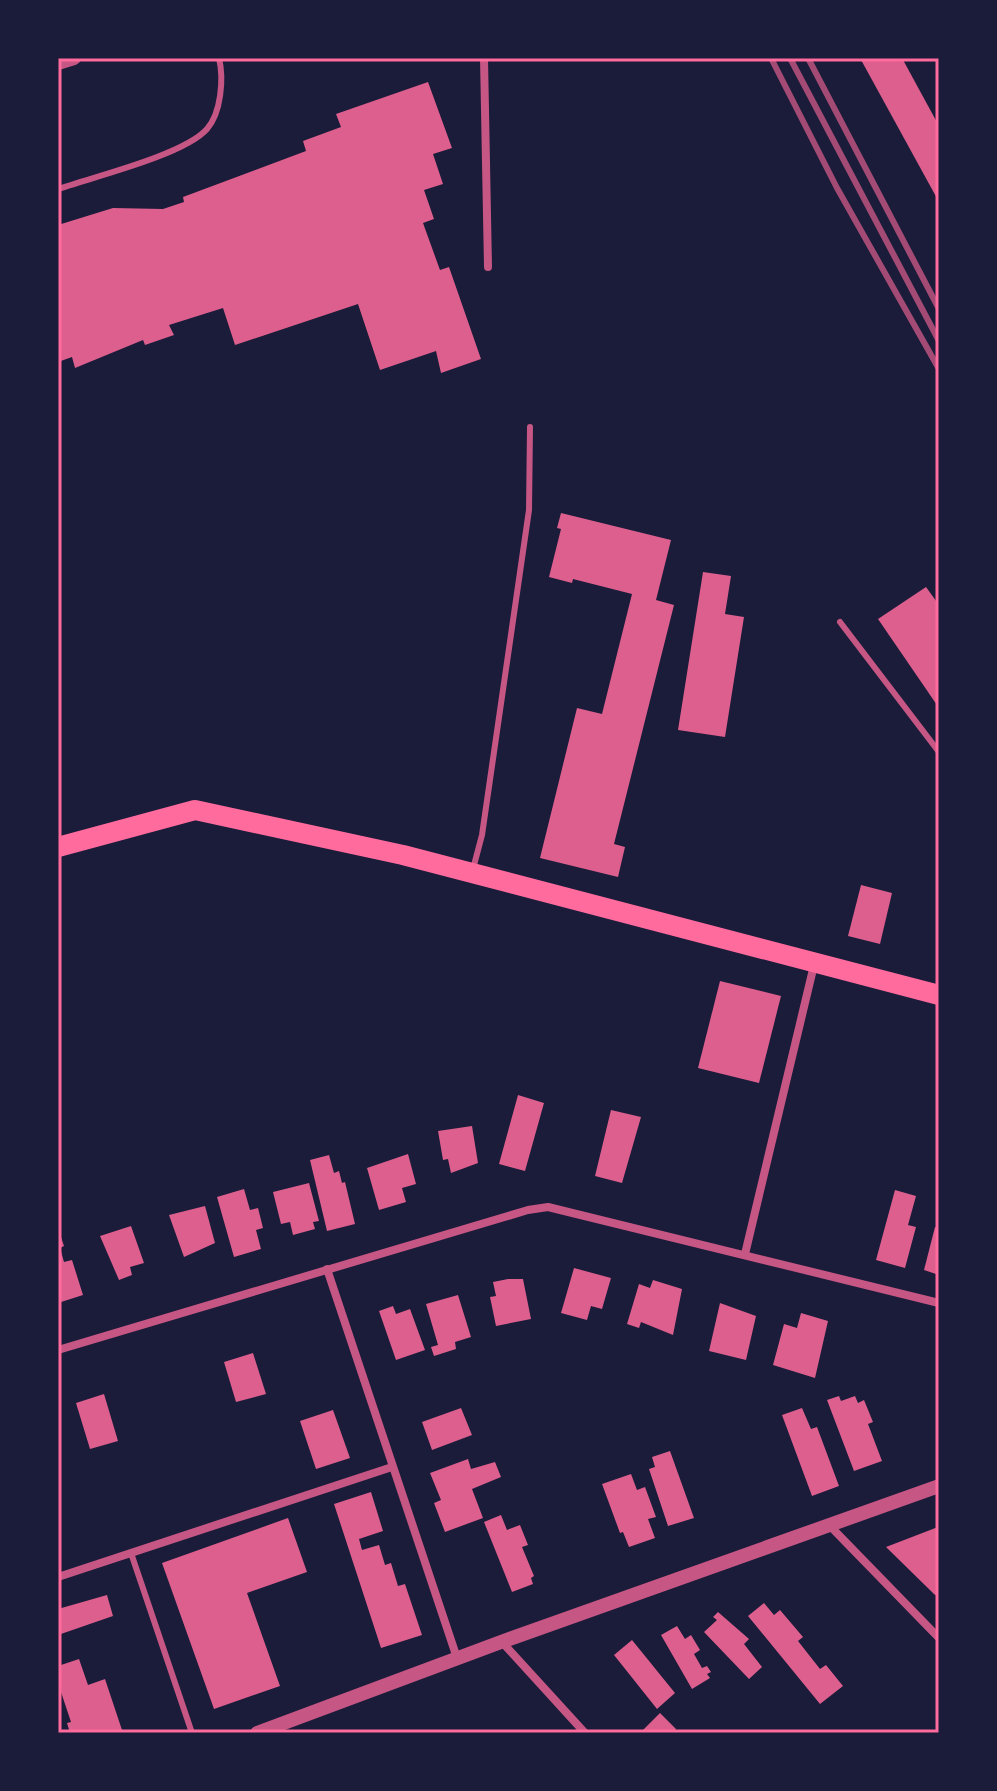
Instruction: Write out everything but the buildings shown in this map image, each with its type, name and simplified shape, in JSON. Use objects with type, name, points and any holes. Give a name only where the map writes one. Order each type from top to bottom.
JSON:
[{"type":"main road","points":[[58,847],[195,810],[473,873],[814,965],[939,995]]},
{"type":"street","points":[[58,63],[74,58]]},
{"type":"street","points":[[484,58],[488,267]]},
{"type":"street","points":[[745,1254],[814,965]]},
{"type":"street","points":[[58,1350],[528,1210],[548,1207],[939,1303]]},
{"type":"street","points":[[327,1269],[457,1658]]},
{"type":"street","points":[[58,1577],[392,1467]]},
{"type":"street","points":[[257,1733],[501,1642],[939,1486]]},
{"type":"street","points":[[830,1526],[939,1638]]},
{"type":"street","points":[[501,1642],[585,1733]]},
{"type":"lane","points":[[58,189],[185,146],[208,129],[219,102],[219,58]]},
{"type":"lane","points":[[473,873],[482,835],[529,510],[530,427]]},
{"type":"lane","points":[[840,622],[939,752]]},
{"type":"lane","points":[[131,1553],[192,1733]]},
{"type":"railway","points":[[771,58],[837,188],[939,369]]},
{"type":"railway","points":[[790,58],[939,341]]},
{"type":"railway","points":[[808,58],[939,309]]}]
